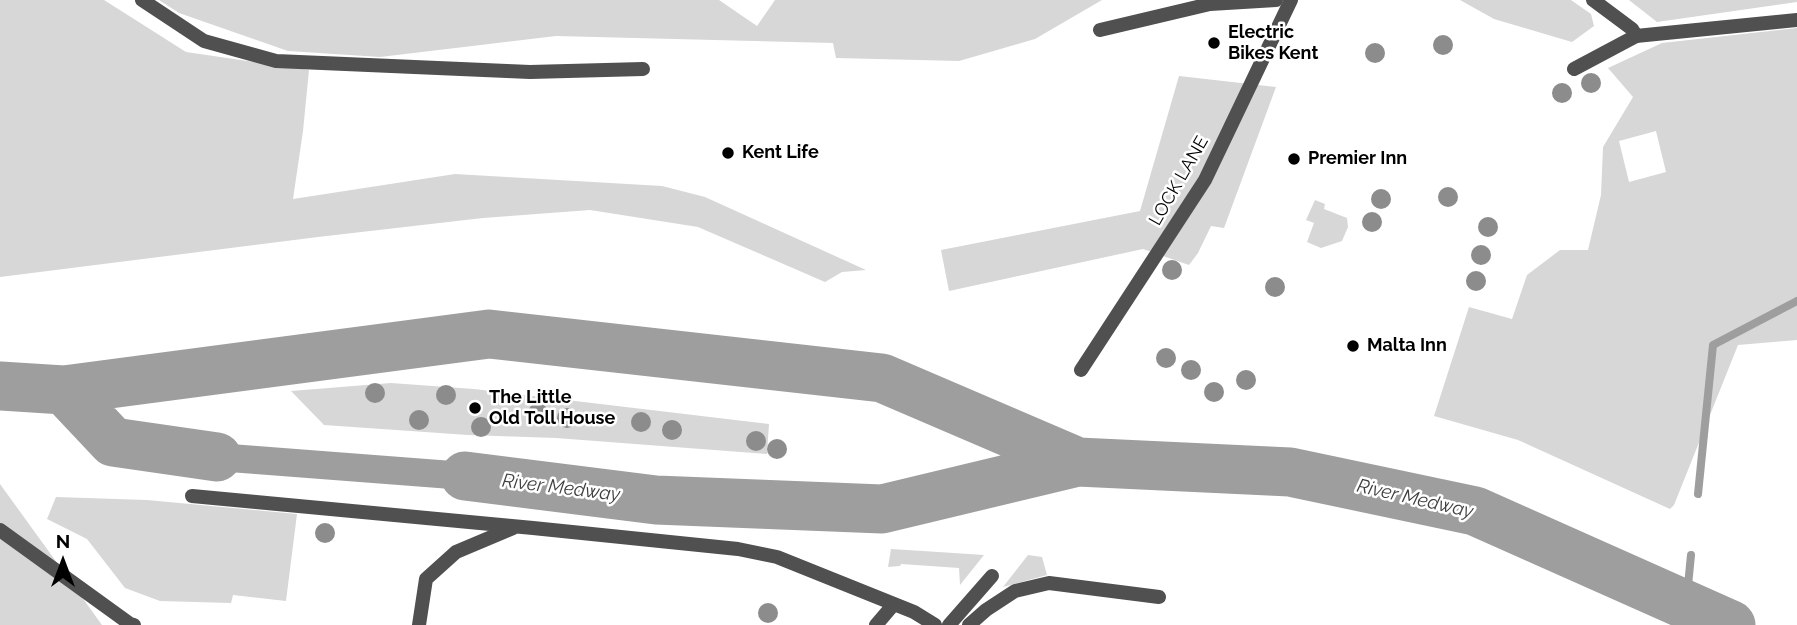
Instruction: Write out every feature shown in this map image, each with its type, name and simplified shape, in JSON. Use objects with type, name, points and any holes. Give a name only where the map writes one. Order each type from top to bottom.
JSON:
[{"type":"street","points":[[142,0],[204,41],[276,61],[530,72],[643,69]]},
{"type":"street","points":[[1100,30],[1210,4],[1276,0]]},
{"type":"street","name":"LOCK LANE","points":[[1081,370],[1205,180],[1291,0]]},
{"type":"street","points":[[1593,0],[1632,29],[1636,36]]},
{"type":"street","points":[[1574,69],[1636,36],[1797,20]]},
{"type":"street","points":[[192,496],[738,549],[777,557],[914,612],[935,625]]},
{"type":"street","points":[[419,625],[426,579],[456,552],[515,527]]},
{"type":"street","points":[[0,530],[134,625]]},
{"type":"street","points":[[949,625],[992,576]]},
{"type":"street","points":[[970,625],[986,610],[1015,591],[1049,583],[1159,597]]},
{"type":"street","points":[[876,625],[894,604]]},
{"type":"shaded area","points":[[0,0],[104,0],[186,52],[309,70],[293,199],[455,174],[662,186],[705,197],[866,270],[842,272],[825,282],[698,227],[590,210],[483,218],[0,277]]},
{"type":"shaded area","points":[[159,0],[719,0],[757,26],[775,0],[1102,0],[1035,39],[959,61],[836,58],[833,43],[556,36],[380,57],[288,51],[179,13]]},
{"type":"shaded area","points":[[1460,0],[1571,0],[1591,14],[1594,26],[1572,42],[1494,19]]},
{"type":"shaded area","points":[[1629,0],[1797,0],[1797,2],[1657,22]]},
{"type":"shaded area","points":[[1797,28],[1797,340],[1738,345],[1674,505],[1670,509],[1518,440],[1434,416],[1469,307],[1512,319],[1527,275],[1560,250],[1588,250],[1601,195],[1603,147],[1633,97],[1608,68],[1662,43]],"holes":[[[1656,131],[1666,172],[1629,182],[1619,141]]]},
{"type":"shaded area","points":[[1179,76],[1276,87],[1224,228],[1211,226],[1189,265],[1143,249],[949,291],[941,250],[1140,211]]},
{"type":"shaded area","points":[[1315,200],[1325,204],[1324,209],[1347,218],[1348,227],[1342,241],[1321,248],[1307,242],[1314,223],[1306,220]]},
{"type":"shaded area","points":[[391,383],[474,389],[769,424],[767,454],[556,438],[324,425],[291,391]]},
{"type":"shaded area","points":[[0,484],[102,625],[0,625]]},
{"type":"shaded area","points":[[56,497],[147,500],[297,514],[286,601],[233,595],[231,603],[160,601],[125,588],[87,539],[47,519]]},
{"type":"shaded area","points":[[891,549],[984,555],[960,585],[959,568],[901,564],[888,567]]},
{"type":"shaded area","points":[[1028,555],[1042,557],[1047,575],[1003,587]]},
{"type":"waterway","points":[[1698,494],[1713,345],[1797,301]]},
{"type":"waterway","name":"River Medway","points":[[0,386],[64,390],[489,334],[882,378],[1078,462]]},
{"type":"waterway","name":"River Medway","points":[[64,390],[113,442],[217,457]]},
{"type":"waterway","name":"River Medway","points":[[217,457],[465,476]]},
{"type":"waterway","name":"River Medway","points":[[465,476],[656,500],[882,509],[1078,462],[1290,472],[1475,511],[1731,625]]},
{"type":"waterway","points":[[1686,606],[1691,555]]},
{"type":"place","name":"Electric Bikes Kent","points":[[1214,43]]},
{"type":"place","name":"Kent Life","points":[[728,153]]},
{"type":"place","name":"Premier Inn","points":[[1294,159]]},
{"type":"place","name":"Malta Inn","points":[[1353,346]]},
{"type":"place","name":"The Little Old Toll House","points":[[475,408]]}]
